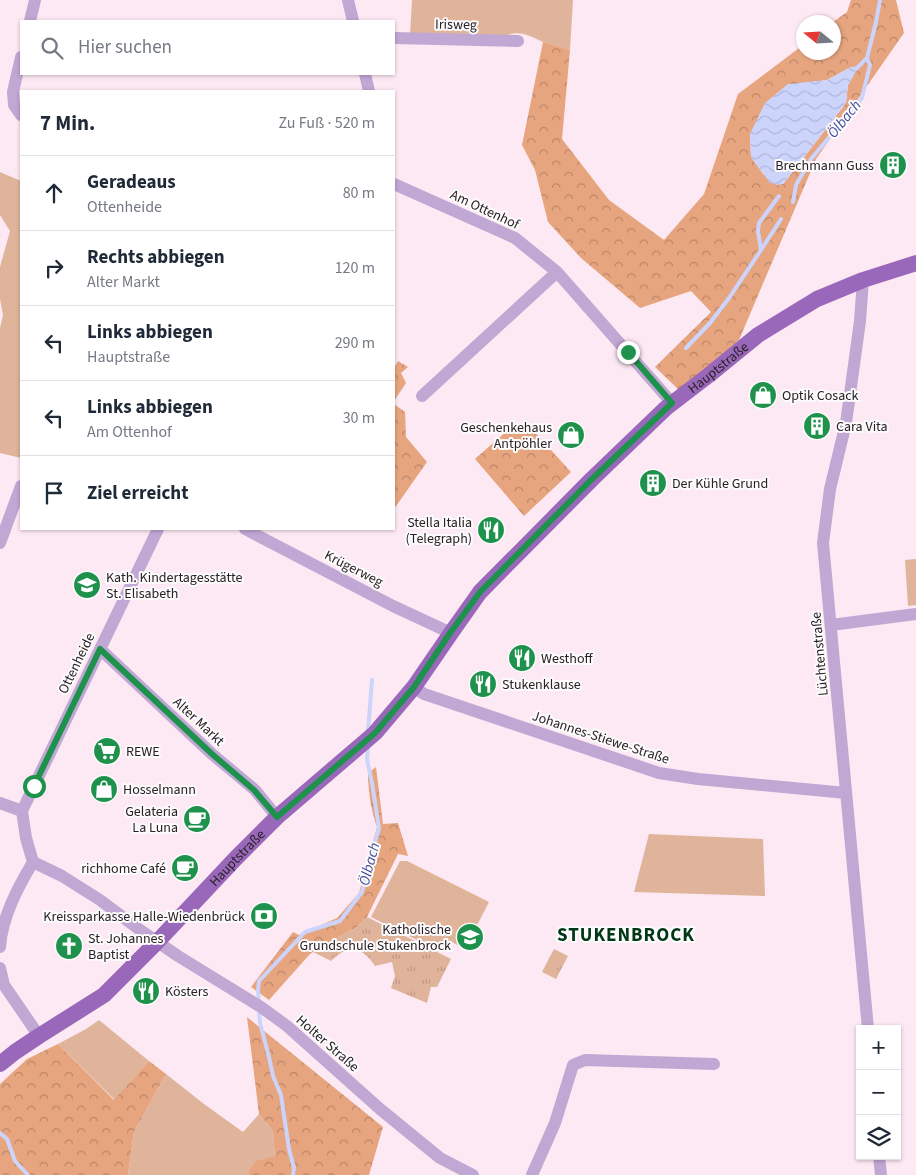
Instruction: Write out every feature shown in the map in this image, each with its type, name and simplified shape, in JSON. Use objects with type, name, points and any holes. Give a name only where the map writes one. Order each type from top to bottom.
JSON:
[{"type":"main road","name":"Hauptstraße","points":[[0,1064],[39,1036],[104,996],[223,870],[277,817],[375,733],[414,687],[480,592],[592,479],[672,403],[758,335],[817,299],[863,280],[916,263]]},
{"type":"street","points":[[30,20],[35,0]]},
{"type":"street","points":[[348,0],[353,20]]},
{"type":"street","name":"Irisweg","points":[[395,38],[518,41]]},
{"type":"street","points":[[20,61],[13,92],[14,105],[20,114]]},
{"type":"street","points":[[365,75],[369,90]]},
{"type":"street","name":"Am Ottenhof","points":[[395,184],[515,238],[557,272],[672,403]]},
{"type":"street","points":[[422,396],[557,272]]},
{"type":"street","name":"Lüchtenstraße","points":[[863,280],[860,321],[846,423],[830,489],[823,543],[868,1025]]},
{"type":"street","points":[[0,543],[20,489]]},
{"type":"street","name":"Ottenheide","points":[[22,811],[158,530]]},
{"type":"street","name":"Krügerweg","points":[[247,530],[393,606],[450,633]]},
{"type":"street","points":[[831,625],[916,614]]},
{"type":"street","name":"Alter Markt","points":[[100,649],[212,754],[254,790],[277,817]]},
{"type":"street","name":"Johannes-Stiewe-Straße","points":[[414,687],[424,694],[659,773],[698,779],[846,793]]},
{"type":"street","points":[[0,802],[22,811],[26,838],[34,862],[24,877],[7,914],[0,938],[0,946]]},
{"type":"street","name":"Holter Straße","points":[[34,862],[62,876],[92,895],[157,942],[256,1004],[287,1026],[373,1103],[440,1158],[473,1175]]},
{"type":"street","points":[[0,968],[4,985],[39,1036]]},
{"type":"street","points":[[532,1175],[555,1123],[573,1065],[585,1060],[714,1064]]},
{"type":"street","points":[[879,1160],[881,1175]]},
{"type":"green space","points":[[412,0],[573,0],[570,50],[520,33],[504,36],[410,35]]},
{"type":"green space","points":[[851,0],[896,0],[904,33],[816,159],[739,340],[681,392],[655,367],[711,312],[691,291],[640,308],[581,258],[548,222],[535,170],[522,145],[543,42],[570,50],[562,139],[609,200],[664,240],[704,194],[738,94],[796,50],[796,60],[841,60],[841,16],[847,12]],"holes":[[[851,67],[858,67],[848,85],[846,103],[783,184],[764,175],[751,157],[750,134],[811,82],[827,80]]]},
{"type":"green space","points":[[0,172],[20,181],[20,458],[0,453],[0,328],[3,315],[0,299],[0,267],[10,231],[0,215]]},
{"type":"green space","points":[[398,361],[408,367],[401,373],[406,383],[395,400],[395,366]]},
{"type":"green space","points":[[395,405],[405,412],[406,437],[427,462],[395,508]]},
{"type":"green space","points":[[516,423],[526,433],[531,428],[571,472],[524,516],[475,459]]},
{"type":"green space","points":[[916,559],[916,605],[908,606],[905,560]]},
{"type":"green space","points":[[376,767],[383,824],[398,823],[408,856],[398,854],[367,917],[357,927],[310,954],[269,1000],[251,987],[293,932],[299,935],[337,918],[359,893],[377,827],[370,800],[368,773]]},
{"type":"green space","points":[[649,834],[763,839],[765,896],[634,892]]},
{"type":"green space","points":[[400,861],[407,861],[489,902],[465,949],[448,940],[441,952],[371,917]]},
{"type":"green space","points":[[367,917],[451,959],[437,987],[431,987],[427,1003],[391,988],[395,976],[392,962],[375,966],[365,954],[354,950],[343,952],[331,961],[313,952],[357,927]]},
{"type":"green space","points":[[554,949],[568,956],[556,979],[542,972]]},
{"type":"green space","points":[[247,1017],[383,1127],[369,1175],[249,1175],[248,1173],[256,1161],[275,1156],[273,1131],[259,1114]]},
{"type":"green space","points":[[99,1020],[149,1061],[115,1100],[58,1044]]},
{"type":"green space","points":[[58,1044],[114,1100],[149,1061],[166,1074],[134,1132],[128,1175],[0,1175],[0,1084],[27,1059]]},
{"type":"green space","points":[[166,1074],[243,1132],[259,1114],[273,1131],[275,1156],[248,1173],[249,1175],[128,1175],[134,1132]]},
{"type":"water","points":[[859,66],[848,85],[846,103],[783,184],[770,183],[751,157],[750,134],[765,103],[788,84],[827,80],[851,67]]},
{"type":"waterway","name":"Ölbach","points":[[856,69],[867,58],[880,0]]},
{"type":"waterway","name":"Ölbach","points":[[793,202],[796,185],[811,159],[862,98],[870,65],[867,58]]},
{"type":"waterway","name":"Ölbach","points":[[686,348],[710,323],[761,250],[758,231],[759,223],[779,196]]},
{"type":"waterway","name":"Ölbach","points":[[761,250],[781,219]]},
{"type":"waterway","name":"Ölbach","points":[[368,732],[372,680]]},
{"type":"waterway","name":"Ölbach","points":[[259,1002],[259,981],[305,932],[340,921],[362,892],[379,828],[367,759],[368,747]]},
{"type":"waterway","name":"Ölbach","points":[[259,1009],[260,1023],[273,1076],[281,1095],[289,1149],[294,1168],[293,1175]]},
{"type":"waterway","points":[[0,1133],[7,1139],[15,1161],[28,1175]]},
{"type":"place","name":"Brechmann Guss","points":[[893,165]]},
{"type":"place","name":"Optik Cosack","points":[[763,395]]},
{"type":"place","name":"Cara Vita","points":[[817,426]]},
{"type":"place","name":"Geschenkehaus Antpöhler","points":[[571,435]]},
{"type":"place","name":"Der Kühle Grund","points":[[653,483]]},
{"type":"place","name":"Stella Italia (Telegraph)","points":[[491,530]]},
{"type":"place","name":"Kath. Kindertagesstätte St. Elisabeth","points":[[87,585]]},
{"type":"place","name":"Westhoff","points":[[522,658]]},
{"type":"place","name":"Stukenklause","points":[[483,684]]},
{"type":"place","name":"REWE","points":[[107,751]]},
{"type":"place","name":"Hosselmann","points":[[104,789]]},
{"type":"place","name":"Gelateria La Luna","points":[[197,819]]},
{"type":"place","name":"richhome Café","points":[[185,868]]},
{"type":"place","name":"Kreissparkasse Halle-Wiedenbrück","points":[[264,916]]},
{"type":"place","name":"Katholische Grundschule Stukenbrock","points":[[470,937]]},
{"type":"place","name":"St. Johannes Baptist","points":[[69,946]]},
{"type":"place","name":"Kösters","points":[[146,991]]},
{"type":"district","name":"STUKENBROCK","points":[[626,934]]},
{"type":"route","points":[[34,786],[100,649],[212,754],[254,790],[277,817],[375,733],[414,687],[480,592],[592,479],[672,403],[628,352]]}]
